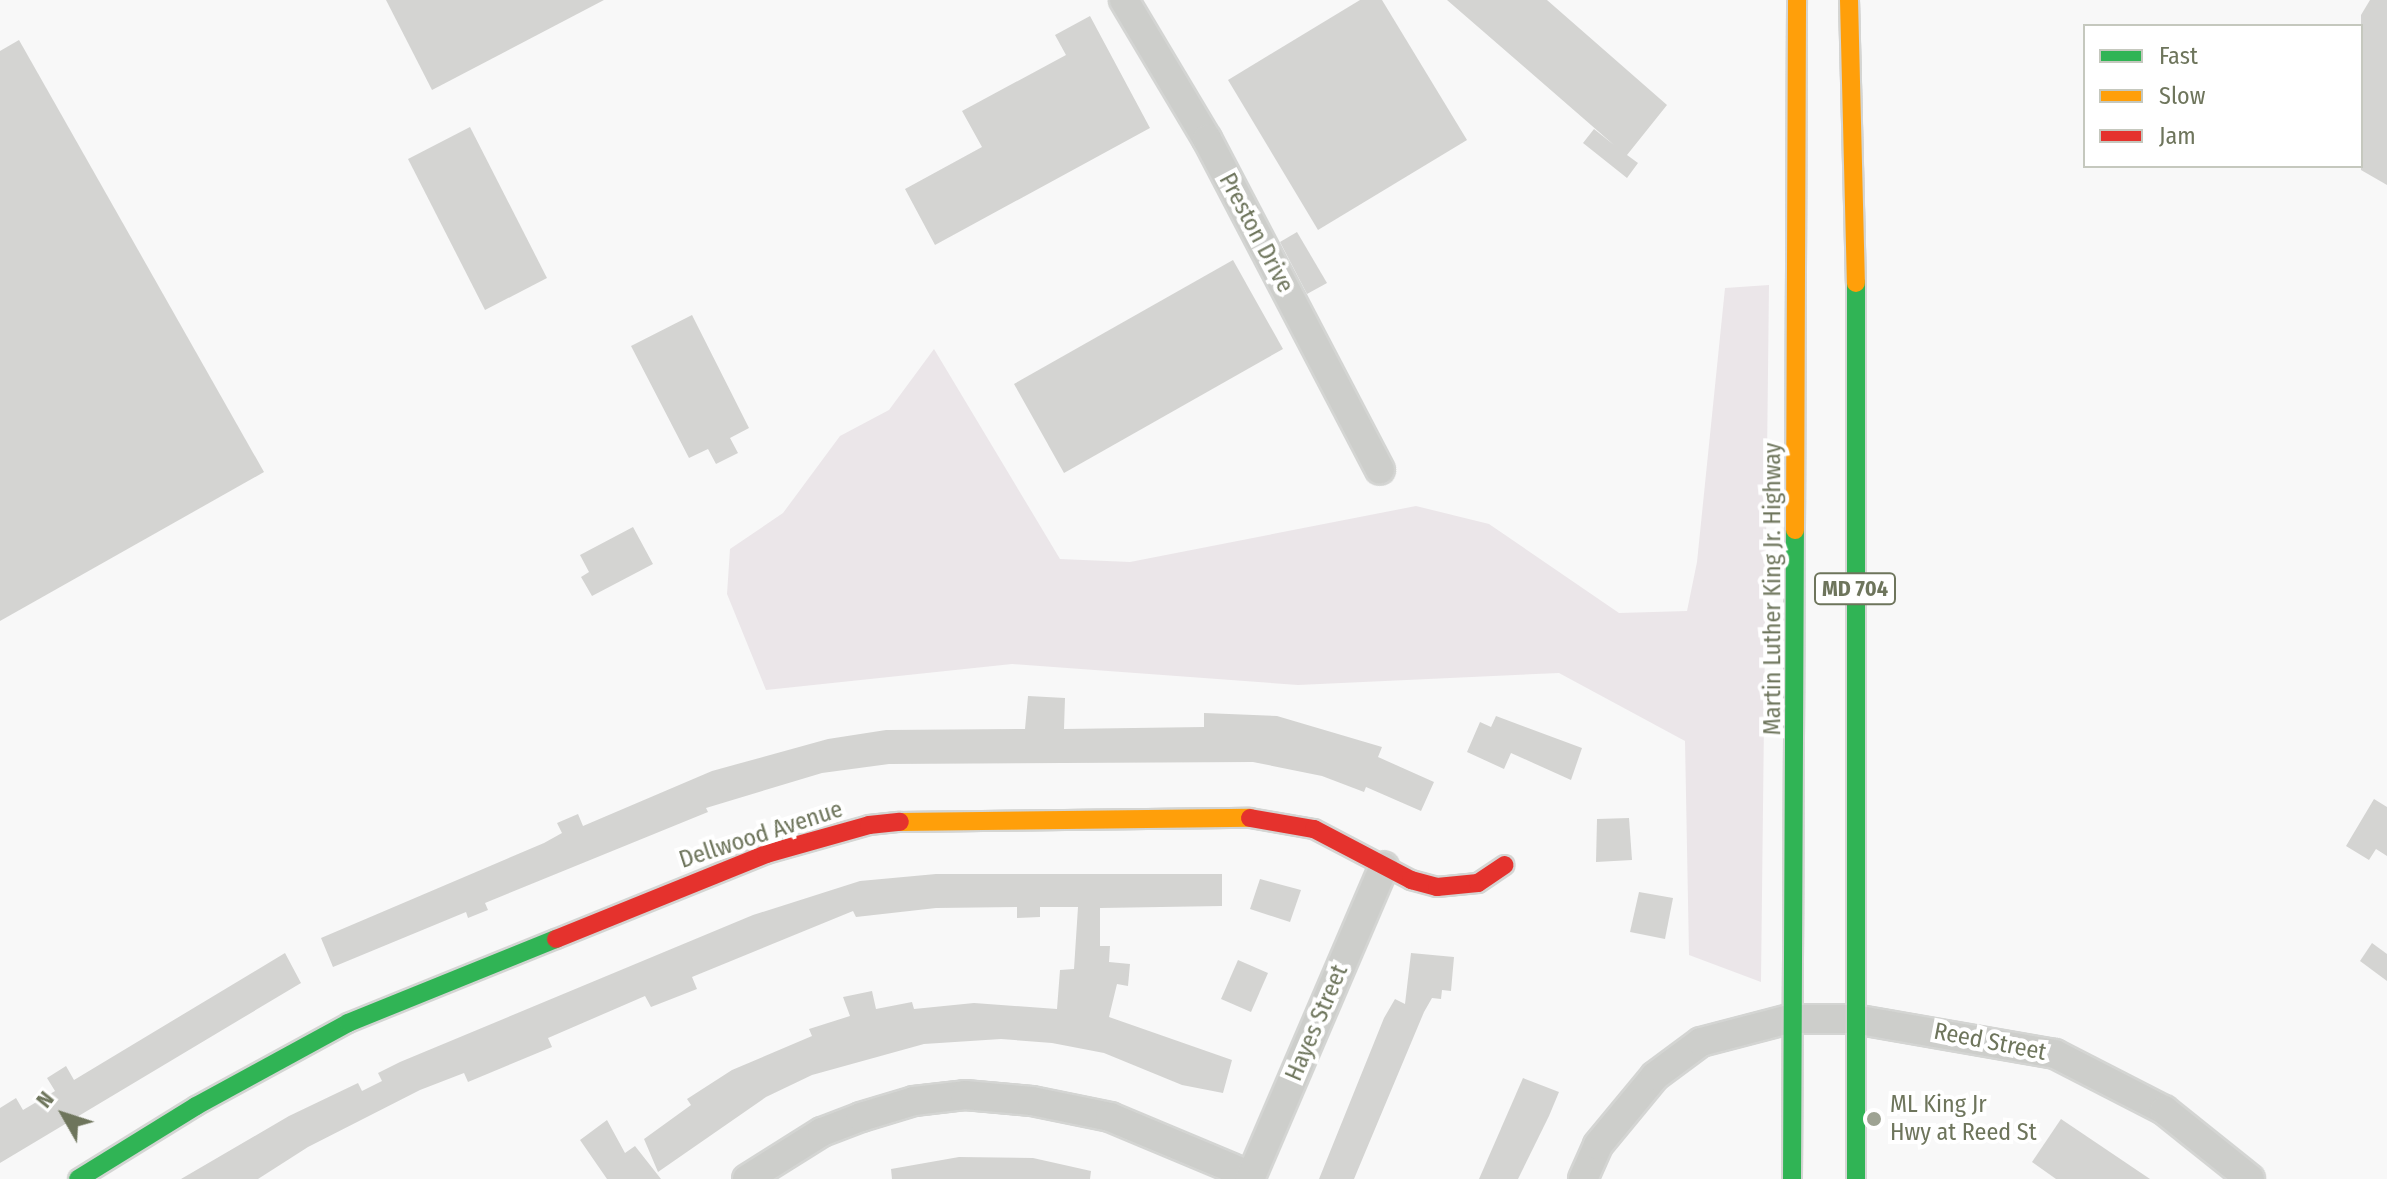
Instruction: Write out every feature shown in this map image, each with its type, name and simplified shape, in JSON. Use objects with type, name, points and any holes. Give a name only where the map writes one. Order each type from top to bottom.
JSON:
[{"type":"main road","name":"Martin Luther King Jr. Highway","points":[[1792,1179],[1789,1019],[1798,653],[1797,0]]},
{"type":"main road","name":"MD 704","points":[[1849,0],[1856,243],[1856,1179]]},
{"type":"main road","name":"Dellwood Avenue","points":[[78,1179],[196,1106],[348,1023],[649,899],[832,834],[901,821],[1245,817],[1314,829],[1425,885],[1448,887],[1478,883],[1505,865]]},
{"type":"street","name":"Preston Drive","points":[[1124,0],[1207,139],[1380,470]]},
{"type":"street","name":"Hayes Street","points":[[1251,1178],[1384,866]]},
{"type":"street","name":"Reed Street","points":[[1583,1179],[1598,1145],[1655,1076],[1701,1042],[1789,1019],[1854,1019],[2024,1045],[2091,1068],[2164,1110],[2250,1179]]},
{"type":"street","points":[[747,1179],[822,1132],[914,1101],[965,1095],[1032,1101],[1110,1117],[1251,1178]]},
{"type":"shaded area","points":[[1769,285],[1761,982],[1689,955],[1685,741],[1559,673],[1298,685],[1012,664],[766,690],[727,594],[730,549],[783,513],[840,436],[889,410],[934,349],[1060,559],[1130,562],[1416,506],[1489,524],[1619,613],[1687,611],[1697,562],[1725,288]]},
{"type":"building","points":[[386,0],[604,0],[432,90]]},
{"type":"building","points":[[1360,0],[1382,0],[1467,140],[1318,230],[1228,80]]},
{"type":"building","points":[[1447,0],[1547,0],[1667,105],[1627,155],[1638,163],[1627,178],[1583,143],[1594,129],[1614,145]]},
{"type":"building","points":[[2370,0],[2387,0],[2387,185],[2361,170],[2361,15]]},
{"type":"building","points":[[1090,16],[1150,128],[935,245],[905,189],[982,147],[962,111],[1066,55],[1055,35]]},
{"type":"building","points":[[19,40],[264,472],[0,621],[0,51]]},
{"type":"building","points":[[470,127],[547,278],[485,310],[408,159]]},
{"type":"building","points":[[1297,232],[1327,283],[1307,294],[1280,242]]},
{"type":"building","points":[[1233,260],[1283,349],[1064,473],[1014,384]]},
{"type":"building","points":[[692,315],[749,428],[730,438],[738,453],[716,464],[708,449],[689,458],[631,346]]},
{"type":"building","points":[[633,527],[653,564],[592,596],[581,577],[589,572],[580,555]]},
{"type":"building","points":[[1028,696],[1065,698],[1064,729],[1204,727],[1204,713],[1277,716],[1382,747],[1378,757],[1434,782],[1421,811],[1366,787],[1364,792],[1322,776],[1253,762],[889,764],[822,773],[706,808],[708,812],[485,903],[488,910],[468,918],[466,912],[333,967],[321,938],[544,843],[562,833],[557,823],[578,814],[583,826],[712,771],[828,739],[886,730],[1025,729]]},
{"type":"building","points":[[1496,716],[1582,748],[1571,780],[1511,753],[1504,769],[1467,752],[1480,722],[1491,727]]},
{"type":"building","points":[[2374,799],[2387,807],[2387,856],[2376,849],[2369,860],[2346,846]]},
{"type":"building","points":[[1629,818],[1632,860],[1596,862],[1597,819]]},
{"type":"building","points":[[936,874],[1222,874],[1222,906],[1100,908],[1100,946],[1110,946],[1109,962],[1130,964],[1128,986],[1117,984],[1109,1017],[1232,1060],[1223,1093],[1182,1085],[1104,1053],[1052,1043],[1001,1039],[924,1044],[812,1075],[766,1097],[658,1172],[644,1139],[691,1105],[687,1099],[732,1070],[812,1036],[809,1029],[850,1016],[843,997],[872,991],[876,1009],[912,1002],[914,1009],[974,1003],[1057,1009],[1060,970],[1074,969],[1078,907],[1040,907],[1040,917],[1017,918],[1017,907],[936,908],[856,917],[853,911],[692,977],[697,989],[651,1007],[645,996],[548,1038],[552,1047],[468,1082],[464,1073],[420,1090],[308,1147],[258,1179],[181,1179],[289,1116],[358,1083],[362,1091],[382,1081],[378,1073],[400,1062],[753,915],[860,881]]},
{"type":"building","points":[[1260,879],[1301,890],[1290,922],[1250,909]]},
{"type":"building","points":[[1639,892],[1673,898],[1665,939],[1630,932]]},
{"type":"building","points":[[2372,943],[2387,954],[2387,981],[2360,961]]},
{"type":"building","points":[[285,953],[301,983],[0,1163],[0,1108],[16,1098],[23,1110],[55,1091],[47,1078],[66,1066],[74,1080]]},
{"type":"building","points":[[1411,953],[1454,957],[1451,991],[1442,990],[1441,999],[1432,998],[1424,1012],[1354,1179],[1319,1179],[1384,1018],[1395,999],[1405,1004]]},
{"type":"building","points":[[1238,960],[1268,973],[1251,1012],[1221,999]]},
{"type":"building","points":[[1523,1078],[1559,1092],[1549,1116],[1518,1179],[1479,1179]]},
{"type":"building","points":[[2061,1119],[2150,1179],[2056,1179],[2032,1162]]},
{"type":"building","points":[[607,1120],[625,1153],[635,1146],[661,1179],[607,1179],[580,1140]]},
{"type":"building","points":[[959,1157],[1033,1158],[1091,1171],[1090,1179],[892,1179],[891,1169]]},
{"type":"traffic: fast","points":[[1856,283],[1856,1179]]},
{"type":"traffic: fast","points":[[1792,1179],[1795,530]]},
{"type":"traffic: fast","points":[[78,1179],[196,1106],[348,1023],[556,939]]},
{"type":"traffic: slow","points":[[1795,530],[1797,0]]},
{"type":"traffic: slow","points":[[1849,0],[1856,283]]},
{"type":"traffic: slow","points":[[900,822],[1250,818]]},
{"type":"traffic: jam","points":[[1250,818],[1314,829],[1411,880],[1437,887],[1478,883],[1505,865]]},
{"type":"traffic: jam","points":[[556,939],[766,854],[869,825],[900,822]]},
{"type":"place","name":"ML King Jr Hwy at Reed St","points":[[1874,1119]]}]
